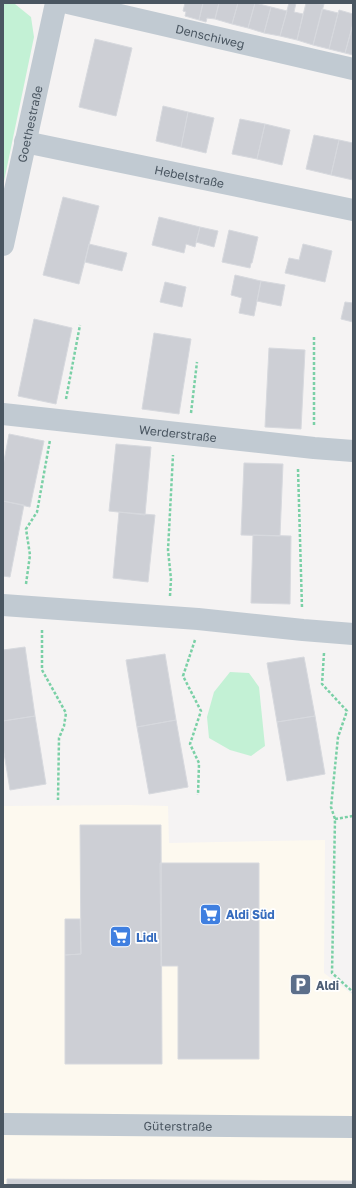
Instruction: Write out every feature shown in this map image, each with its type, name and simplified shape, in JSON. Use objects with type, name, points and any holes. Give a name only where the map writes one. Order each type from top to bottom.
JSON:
[{"type":"street","name":"Goethestraße","points":[[3,244],[56,3]]},
{"type":"street","name":"Denschiweg","points":[[68,3],[353,69]]},
{"type":"street","name":"Hebelstraße","points":[[25,142],[353,210]]},
{"type":"street","name":"Werderstraße","points":[[3,414],[353,451]]},
{"type":"street","points":[[13,606],[168,616],[353,634]]},
{"type":"street","name":"Güterstraße","points":[[3,1124],[353,1127]]},
{"type":"path","points":[[13,606],[30,555],[26,529],[37,512],[80,325]]},
{"type":"path","points":[[303,630],[305,447],[314,337]]},
{"type":"path","points":[[168,616],[171,579],[168,550],[181,433],[198,362]]},
{"type":"path","points":[[42,638],[42,670],[66,713],[64,726],[58,738],[58,800]]},
{"type":"path","points":[[195,639],[183,676],[201,711],[190,744],[199,763],[198,795]]},
{"type":"path","points":[[324,650],[322,684],[347,711],[338,737],[330,807],[335,818],[332,973],[353,992]]},
{"type":"path","points":[[335,818],[353,816]]},
{"type":"shaded area","points":[[3,806],[168,806],[169,843],[325,840],[324,973],[353,995],[353,1185],[3,1185]]},
{"type":"green space","points":[[3,3],[15,4],[31,17],[34,37],[3,186]]},
{"type":"green space","points":[[230,672],[249,673],[259,687],[265,746],[251,756],[230,750],[209,738],[207,717],[214,692]]},
{"type":"building","points":[[185,3],[203,3],[199,20],[185,16],[186,12],[183,11]]},
{"type":"building","points":[[203,3],[219,3],[215,19],[207,18],[206,22],[199,20]]},
{"type":"building","points":[[219,3],[238,3],[232,24],[215,19]]},
{"type":"building","points":[[238,3],[255,3],[248,28],[232,24]]},
{"type":"building","points":[[255,3],[271,7],[264,33],[248,28]]},
{"type":"building","points":[[289,3],[296,3],[294,12],[303,14],[297,40],[280,36]]},
{"type":"building","points":[[306,3],[324,4],[313,45],[297,40]]},
{"type":"building","points":[[271,7],[287,11],[280,36],[264,33]]},
{"type":"building","points":[[322,9],[338,13],[329,49],[313,45]]},
{"type":"building","points":[[339,10],[353,14],[353,23],[345,53],[329,49]]},
{"type":"building","points":[[353,28],[353,55],[345,53]]},
{"type":"building","points":[[95,39],[132,48],[116,116],[79,107]]},
{"type":"building","points":[[163,106],[188,112],[181,147],[156,141]]},
{"type":"building","points":[[188,112],[214,118],[206,153],[181,147]]},
{"type":"building","points":[[240,119],[265,124],[257,159],[232,154]]},
{"type":"building","points":[[265,124],[290,130],[282,165],[257,159]]},
{"type":"building","points":[[314,135],[339,140],[331,175],[306,169]]},
{"type":"building","points":[[339,140],[353,143],[353,180],[331,175]]},
{"type":"building","points":[[63,197],[99,206],[79,284],[43,275]]},
{"type":"building","points":[[159,217],[200,227],[195,247],[186,244],[184,253],[152,245]]},
{"type":"building","points":[[200,227],[218,231],[214,247],[196,242]]},
{"type":"building","points":[[229,230],[258,237],[250,268],[222,262]]},
{"type":"building","points":[[89,244],[127,253],[122,271],[85,262]]},
{"type":"building","points":[[303,244],[332,251],[325,282],[285,273],[289,258],[299,260]]},
{"type":"building","points":[[235,275],[261,281],[254,316],[239,313],[242,298],[231,295]]},
{"type":"building","points":[[261,281],[285,285],[281,306],[257,301]]},
{"type":"building","points":[[165,282],[186,287],[182,307],[160,302]]},
{"type":"building","points":[[345,302],[353,303],[353,322],[341,319]]},
{"type":"building","points":[[34,319],[72,328],[56,404],[18,396]]},
{"type":"building","points":[[154,333],[191,339],[179,414],[142,409]]},
{"type":"building","points":[[269,348],[305,350],[301,429],[265,427]]},
{"type":"building","points":[[9,434],[44,441],[30,507],[3,501],[3,466]]},
{"type":"building","points":[[116,444],[151,447],[145,515],[109,511]]},
{"type":"building","points":[[244,463],[283,464],[280,536],[241,535]]},
{"type":"building","points":[[3,501],[24,505],[10,577],[3,576]]},
{"type":"building","points":[[119,512],[155,515],[148,582],[113,578]]},
{"type":"building","points":[[253,535],[291,536],[290,604],[251,603]]},
{"type":"building","points":[[25,647],[35,716],[3,721],[3,650]]},
{"type":"building","points":[[165,654],[176,720],[137,727],[126,660]]},
{"type":"building","points":[[304,657],[315,716],[277,722],[267,663]]},
{"type":"building","points":[[35,716],[46,784],[10,790],[3,747],[3,721]]},
{"type":"building","points":[[315,716],[325,774],[287,781],[277,722]]},
{"type":"building","points":[[176,720],[188,787],[149,794],[137,727]]},
{"type":"building","name":"Lidl","points":[[80,825],[161,825],[162,1064],[65,1064],[65,955],[81,954]]},
{"type":"building","name":"Aldi Süd","points":[[160,863],[259,863],[259,1059],[178,1059],[178,966],[161,966]]},
{"type":"building","points":[[65,919],[80,919],[81,954],[65,955]]},
{"type":"building","points":[[7,1179],[353,1181],[353,1185],[7,1185]]},
{"type":"place","name":"Aldi Süd","points":[[210,914]]},
{"type":"place","name":"Lidl","points":[[121,937]]},
{"type":"place","name":"Aldi","points":[[300,985]]}]
